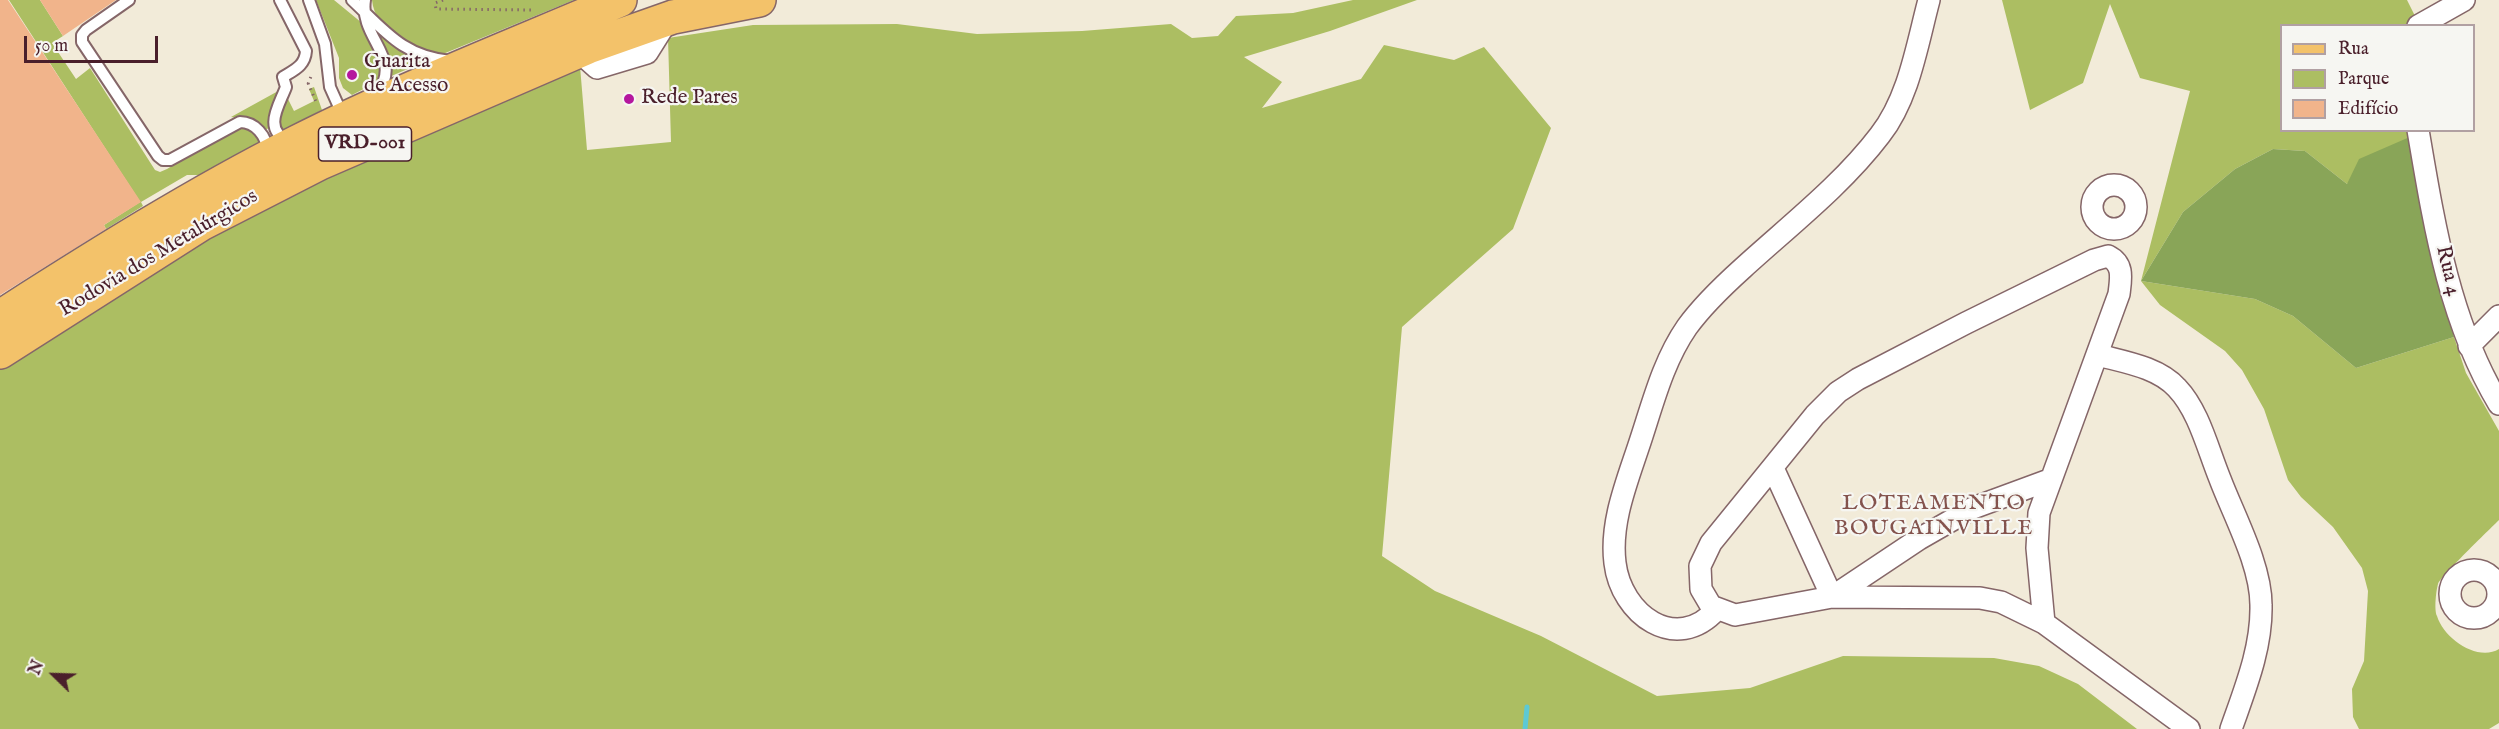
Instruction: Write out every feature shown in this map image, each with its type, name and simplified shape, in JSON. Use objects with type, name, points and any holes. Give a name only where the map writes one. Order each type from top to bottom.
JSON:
[{"type":"main road","name":"VRD-001","points":[[0,317],[164,215],[295,143],[343,113],[490,56],[620,0]]},
{"type":"main road","name":"Rodovia dos Metalúrgicos","points":[[0,352],[164,246],[252,197],[320,163],[578,51],[669,18],[759,0]]},
{"type":"street","points":[[1717,609],[1701,623],[1690,627],[1665,627],[1651,622],[1638,613],[1627,600],[1619,582],[1615,562],[1618,508],[1663,373],[1675,347],[1704,305],[1830,188],[1880,135],[1893,115],[1904,89],[1929,0]]},
{"type":"street","points":[[2422,24],[2464,0]]},
{"type":"street","name":"Rua 4","points":[[2418,132],[2455,305],[2469,346],[2499,404]]},
{"type":"street","points":[[2108,256],[2110,230]]},
{"type":"street","points":[[2044,623],[2037,529],[2041,505],[2119,294],[2121,281],[2118,264],[2108,256]]},
{"type":"street","points":[[2108,256],[2094,260],[1858,379],[1838,392],[1826,403],[1704,555],[1700,566],[1701,589],[1706,600],[1717,609],[1736,615],[1832,597],[1980,598],[2001,602],[2044,623],[2189,729]]},
{"type":"street","points":[[2469,346],[2499,316]]},
{"type":"street","points":[[2098,355],[2151,371],[2177,388],[2194,415],[2252,561],[2261,603],[2260,627],[2250,675],[2231,729]]},
{"type":"street","points":[[1773,468],[1832,597]]},
{"type":"street","points":[[1832,597],[1919,539],[1973,508],[2049,480]]},
{"type":"lane","points":[[129,0],[86,30],[82,42],[154,152],[160,159],[170,160],[232,124],[245,122],[257,128],[264,139],[268,148],[264,160]]},
{"type":"lane","points":[[280,0],[306,51],[305,58],[298,68],[283,77],[286,87],[273,119],[281,137],[295,143]]},
{"type":"lane","points":[[309,0],[325,44],[330,87],[343,113],[384,84],[387,71],[364,6]]},
{"type":"lane","points":[[352,0],[364,6],[400,45],[423,56],[459,61],[490,56]]},
{"type":"path","points":[[443,0],[435,3],[436,9],[538,10]]},
{"type":"path","points":[[298,68],[314,94],[343,113]]},
{"type":"green space","points":[[9,0],[40,0],[63,36],[52,43],[76,79],[90,68],[155,170],[160,172],[167,169],[237,126],[251,129],[259,142],[201,175],[187,175],[141,202],[143,206],[106,229],[104,225],[140,202]]},
{"type":"green space","points":[[316,0],[334,0],[362,23],[383,65],[381,80],[352,95],[343,88],[339,78],[339,58]]},
{"type":"green space","points":[[372,0],[574,0],[438,56],[417,48],[387,29],[380,21]]},
{"type":"green space","points":[[1353,0],[1417,0],[1330,31],[1244,57],[1282,82],[1262,108],[1361,79],[1384,45],[1454,60],[1484,47],[1551,128],[1513,229],[1402,327],[1382,556],[1435,591],[1541,636],[1657,696],[1750,688],[1843,656],[1994,658],[2039,666],[2078,684],[2137,729],[0,729],[0,370],[213,233],[312,183],[580,66],[587,150],[671,142],[668,38],[753,25],[897,24],[977,34],[1082,31],[1171,24],[1192,38],[1218,36],[1236,16],[1293,13]]},
{"type":"green space","points":[[2002,0],[2407,0],[2416,18],[2409,24],[2280,24],[2280,132],[2411,132],[2412,136],[2347,184],[2305,151],[2273,149],[2235,169],[2183,212],[2141,281],[2190,91],[2140,78],[2110,4],[2083,83],[2030,110]]},
{"type":"green space","points":[[373,24],[404,53],[424,62],[389,77]]},
{"type":"green space","points":[[314,87],[322,110],[281,131],[278,125],[282,105],[288,99],[294,111],[314,101],[309,89]]},
{"type":"green space","points":[[280,90],[269,114],[271,127],[265,130],[252,120],[231,117]]},
{"type":"green space","points":[[2412,136],[2454,337],[2356,368],[2293,316],[2255,299],[2141,281],[2183,212],[2235,169],[2273,149],[2305,151],[2347,184],[2359,159]]},
{"type":"green space","points":[[2141,281],[2255,299],[2293,316],[2356,368],[2454,337],[2466,373],[2499,431],[2499,520],[2441,579],[2437,587],[2436,609],[2441,625],[2454,640],[2463,646],[2481,653],[2499,649],[2499,723],[2489,729],[2359,729],[2353,717],[2352,689],[2364,661],[2368,591],[2362,568],[2333,527],[2301,497],[2288,480],[2264,409],[2242,370],[2225,351],[2160,305]]},
{"type":"building","points":[[0,0],[8,0],[141,202],[104,225],[106,229],[0,295]]},
{"type":"building","points":[[40,0],[116,0],[63,36]]},
{"type":"waterway","points":[[1525,729],[1527,707]]},
{"type":"place","name":"Guarita de Acesso","points":[[352,75]]},
{"type":"place","name":"Rede Pares","points":[[629,99]]},
{"type":"district","name":"LOTEAMENTO BOUGAINVILLE","points":[[1934,516]]}]
